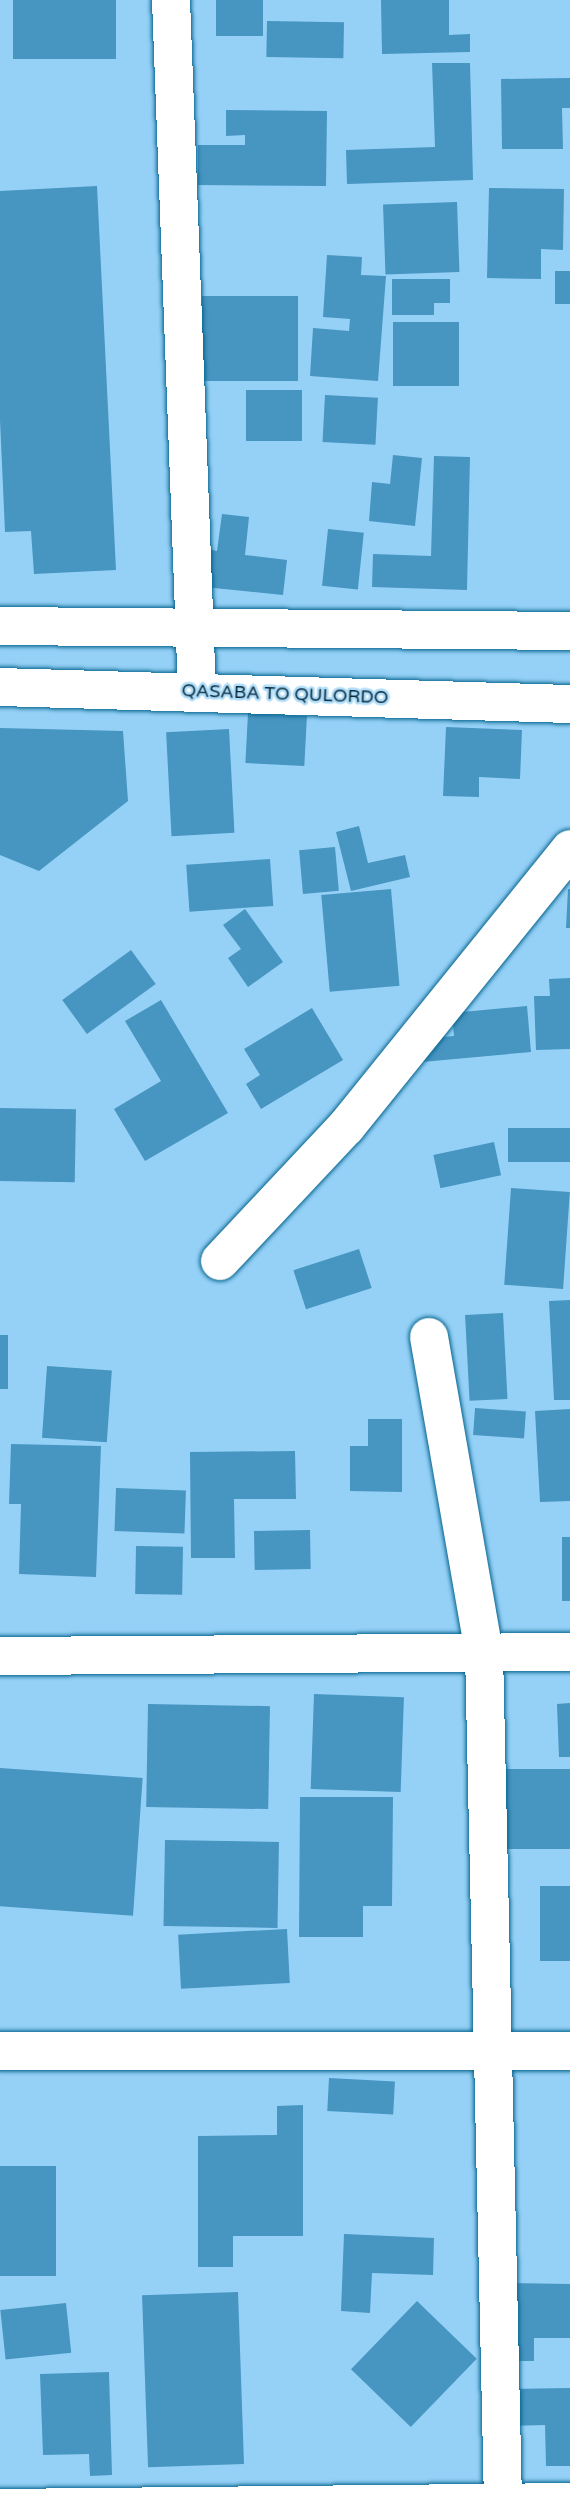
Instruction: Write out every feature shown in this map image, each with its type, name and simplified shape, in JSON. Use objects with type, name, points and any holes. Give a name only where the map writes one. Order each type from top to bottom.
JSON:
[{"type":"street","points":[[171,0],[197,691]]},
{"type":"street","points":[[0,626],[570,631]]},
{"type":"street","name":"QASABA TO QULORDO","points":[[0,687],[570,704]]},
{"type":"street","points":[[220,1261],[346,1127],[570,849]]},
{"type":"street","points":[[429,1337],[484,1652],[503,2502]]},
{"type":"street","points":[[0,1656],[570,1652]]},
{"type":"street","points":[[0,2051],[570,2051]]},
{"type":"street","points":[[0,2508],[570,2502]]},
{"type":"building","points":[[13,0],[116,0],[116,59],[13,59]]},
{"type":"building","points":[[216,0],[263,0],[263,36],[216,36]]},
{"type":"building","points":[[381,0],[449,0],[449,35],[470,34],[470,52],[382,54]]},
{"type":"building","points":[[267,21],[344,22],[343,58],[266,57]]},
{"type":"building","points":[[432,63],[470,63],[473,180],[347,184],[346,150],[435,147]]},
{"type":"building","points":[[570,78],[570,108],[562,108],[563,149],[502,149],[501,79]]},
{"type":"building","points":[[226,110],[327,111],[326,186],[198,185],[198,145],[245,145],[245,135],[226,136]]},
{"type":"building","points":[[97,186],[116,570],[34,574],[31,531],[5,532],[0,420],[0,191]]},
{"type":"building","points":[[489,188],[564,189],[563,250],[541,249],[541,279],[487,278]]},
{"type":"building","points":[[457,202],[459,272],[385,275],[383,205]]},
{"type":"building","points":[[327,255],[362,257],[361,275],[386,276],[378,381],[310,376],[313,328],[349,331],[350,319],[323,317]]},
{"type":"building","points":[[555,271],[570,271],[570,304],[555,304]]},
{"type":"building","points":[[392,279],[450,279],[450,303],[434,303],[434,315],[392,315]]},
{"type":"building","points":[[202,296],[298,296],[298,381],[202,381]]},
{"type":"building","points":[[393,322],[459,322],[459,386],[393,386]]},
{"type":"building","points":[[246,390],[302,390],[302,441],[246,441]]},
{"type":"building","points":[[325,395],[378,398],[375,445],[323,442]]},
{"type":"building","points":[[393,455],[422,458],[415,526],[369,521],[372,482],[390,484]]},
{"type":"building","points":[[434,456],[470,457],[467,590],[372,587],[373,554],[431,556]]},
{"type":"building","points":[[222,514],[249,517],[245,555],[287,560],[283,595],[204,587],[208,549],[217,551]]},
{"type":"building","points":[[328,529],[364,533],[358,589],[322,586]]},
{"type":"building","points":[[248,713],[307,716],[304,766],[245,763]]},
{"type":"building","points":[[446,727],[522,730],[520,779],[479,777],[479,797],[443,796]]},
{"type":"building","points":[[0,728],[123,731],[128,801],[39,871],[0,855]]},
{"type":"building","points":[[229,729],[234,833],[172,836],[166,732]]},
{"type":"building","points":[[359,826],[368,863],[405,855],[410,877],[351,891],[336,832]]},
{"type":"building","points":[[335,847],[339,891],[303,894],[299,850]]},
{"type":"building","points":[[270,859],[273,906],[189,912],[186,865]]},
{"type":"building","points":[[391,889],[399,986],[330,992],[321,895]]},
{"type":"building","points":[[568,889],[570,928],[566,928]]},
{"type":"building","points":[[245,909],[283,962],[248,987],[228,958],[241,949],[223,925]]},
{"type":"building","points":[[131,950],[156,984],[87,1034],[62,1000]]},
{"type":"building","points":[[570,978],[570,1049],[536,1050],[534,996],[550,996],[549,979]]},
{"type":"building","points":[[161,1000],[228,1113],[145,1161],[114,1109],[161,1081],[125,1021]]},
{"type":"building","points":[[527,1006],[531,1052],[422,1062],[420,1039],[454,1036],[452,1013]]},
{"type":"building","points":[[312,1008],[343,1060],[261,1109],[246,1084],[260,1075],[244,1049]]},
{"type":"building","points":[[0,1108],[76,1109],[75,1182],[0,1181]]},
{"type":"building","points":[[508,1128],[570,1128],[570,1162],[508,1162]]},
{"type":"building","points":[[494,1142],[501,1175],[440,1188],[433,1155]]},
{"type":"building","points":[[511,1188],[570,1192],[563,1289],[504,1285]]},
{"type":"building","points":[[359,1249],[372,1288],[306,1309],[293,1270]]},
{"type":"building","points":[[570,1300],[570,1400],[554,1400],[549,1301]]},
{"type":"building","points":[[503,1313],[508,1399],[470,1401],[465,1315]]},
{"type":"building","points":[[0,1335],[8,1335],[8,1389],[0,1389]]},
{"type":"building","points":[[47,1366],[112,1371],[107,1442],[42,1438]]},
{"type":"building","points":[[475,1408],[526,1412],[524,1438],[473,1435]]},
{"type":"building","points":[[570,1409],[570,1501],[540,1502],[535,1411]]},
{"type":"building","points":[[368,1419],[402,1419],[402,1492],[350,1491],[350,1446],[368,1446]]},
{"type":"building","points":[[11,1444],[101,1446],[96,1577],[19,1574],[21,1504],[9,1504]]},
{"type":"building","points":[[295,1451],[296,1499],[234,1499],[235,1558],[191,1558],[190,1452]]},
{"type":"building","points":[[116,1488],[186,1490],[184,1533],[114,1531]]},
{"type":"building","points":[[310,1530],[311,1569],[255,1570],[254,1531]]},
{"type":"building","points":[[562,1537],[570,1537],[570,1601],[562,1601]]},
{"type":"building","points":[[136,1546],[183,1547],[182,1595],[135,1594]]},
{"type":"building","points":[[314,1694],[404,1697],[401,1792],[311,1789]]},
{"type":"building","points":[[570,1703],[570,1757],[559,1757],[557,1704]]},
{"type":"building","points":[[148,1704],[270,1706],[268,1809],[146,1807]]},
{"type":"building","points":[[0,1768],[143,1778],[133,1916],[0,1906]]},
{"type":"building","points":[[506,1769],[570,1769],[570,1849],[506,1849]]},
{"type":"building","points":[[300,1797],[393,1797],[392,1906],[363,1906],[363,1937],[299,1937]]},
{"type":"building","points":[[165,1840],[279,1842],[277,1928],[163,1926]]},
{"type":"building","points":[[540,1886],[570,1886],[570,1961],[540,1961]]},
{"type":"building","points":[[287,1929],[290,1983],[181,1989],[178,1935]]},
{"type":"building","points":[[329,2078],[395,2081],[393,2114],[327,2111]]},
{"type":"building","points":[[303,2105],[303,2236],[233,2236],[233,2267],[198,2267],[198,2136],[277,2135],[277,2106]]},
{"type":"building","points":[[0,2166],[56,2166],[56,2276],[0,2276]]},
{"type":"building","points":[[344,2234],[434,2238],[433,2275],[372,2273],[370,2313],[341,2311]]},
{"type":"building","points":[[505,2283],[570,2284],[570,2338],[534,2338],[534,2361],[505,2361]]},
{"type":"building","points":[[238,2292],[244,2464],[148,2467],[142,2295]]},
{"type":"building","points":[[417,2301],[477,2359],[411,2427],[351,2369]]},
{"type":"building","points":[[66,2303],[71,2353],[6,2360],[0,2310]]},
{"type":"building","points":[[109,2372],[112,2475],[90,2476],[89,2454],[43,2455],[40,2374]]},
{"type":"building","points":[[570,2388],[570,2466],[546,2466],[545,2425],[506,2426],[505,2389]]}]
